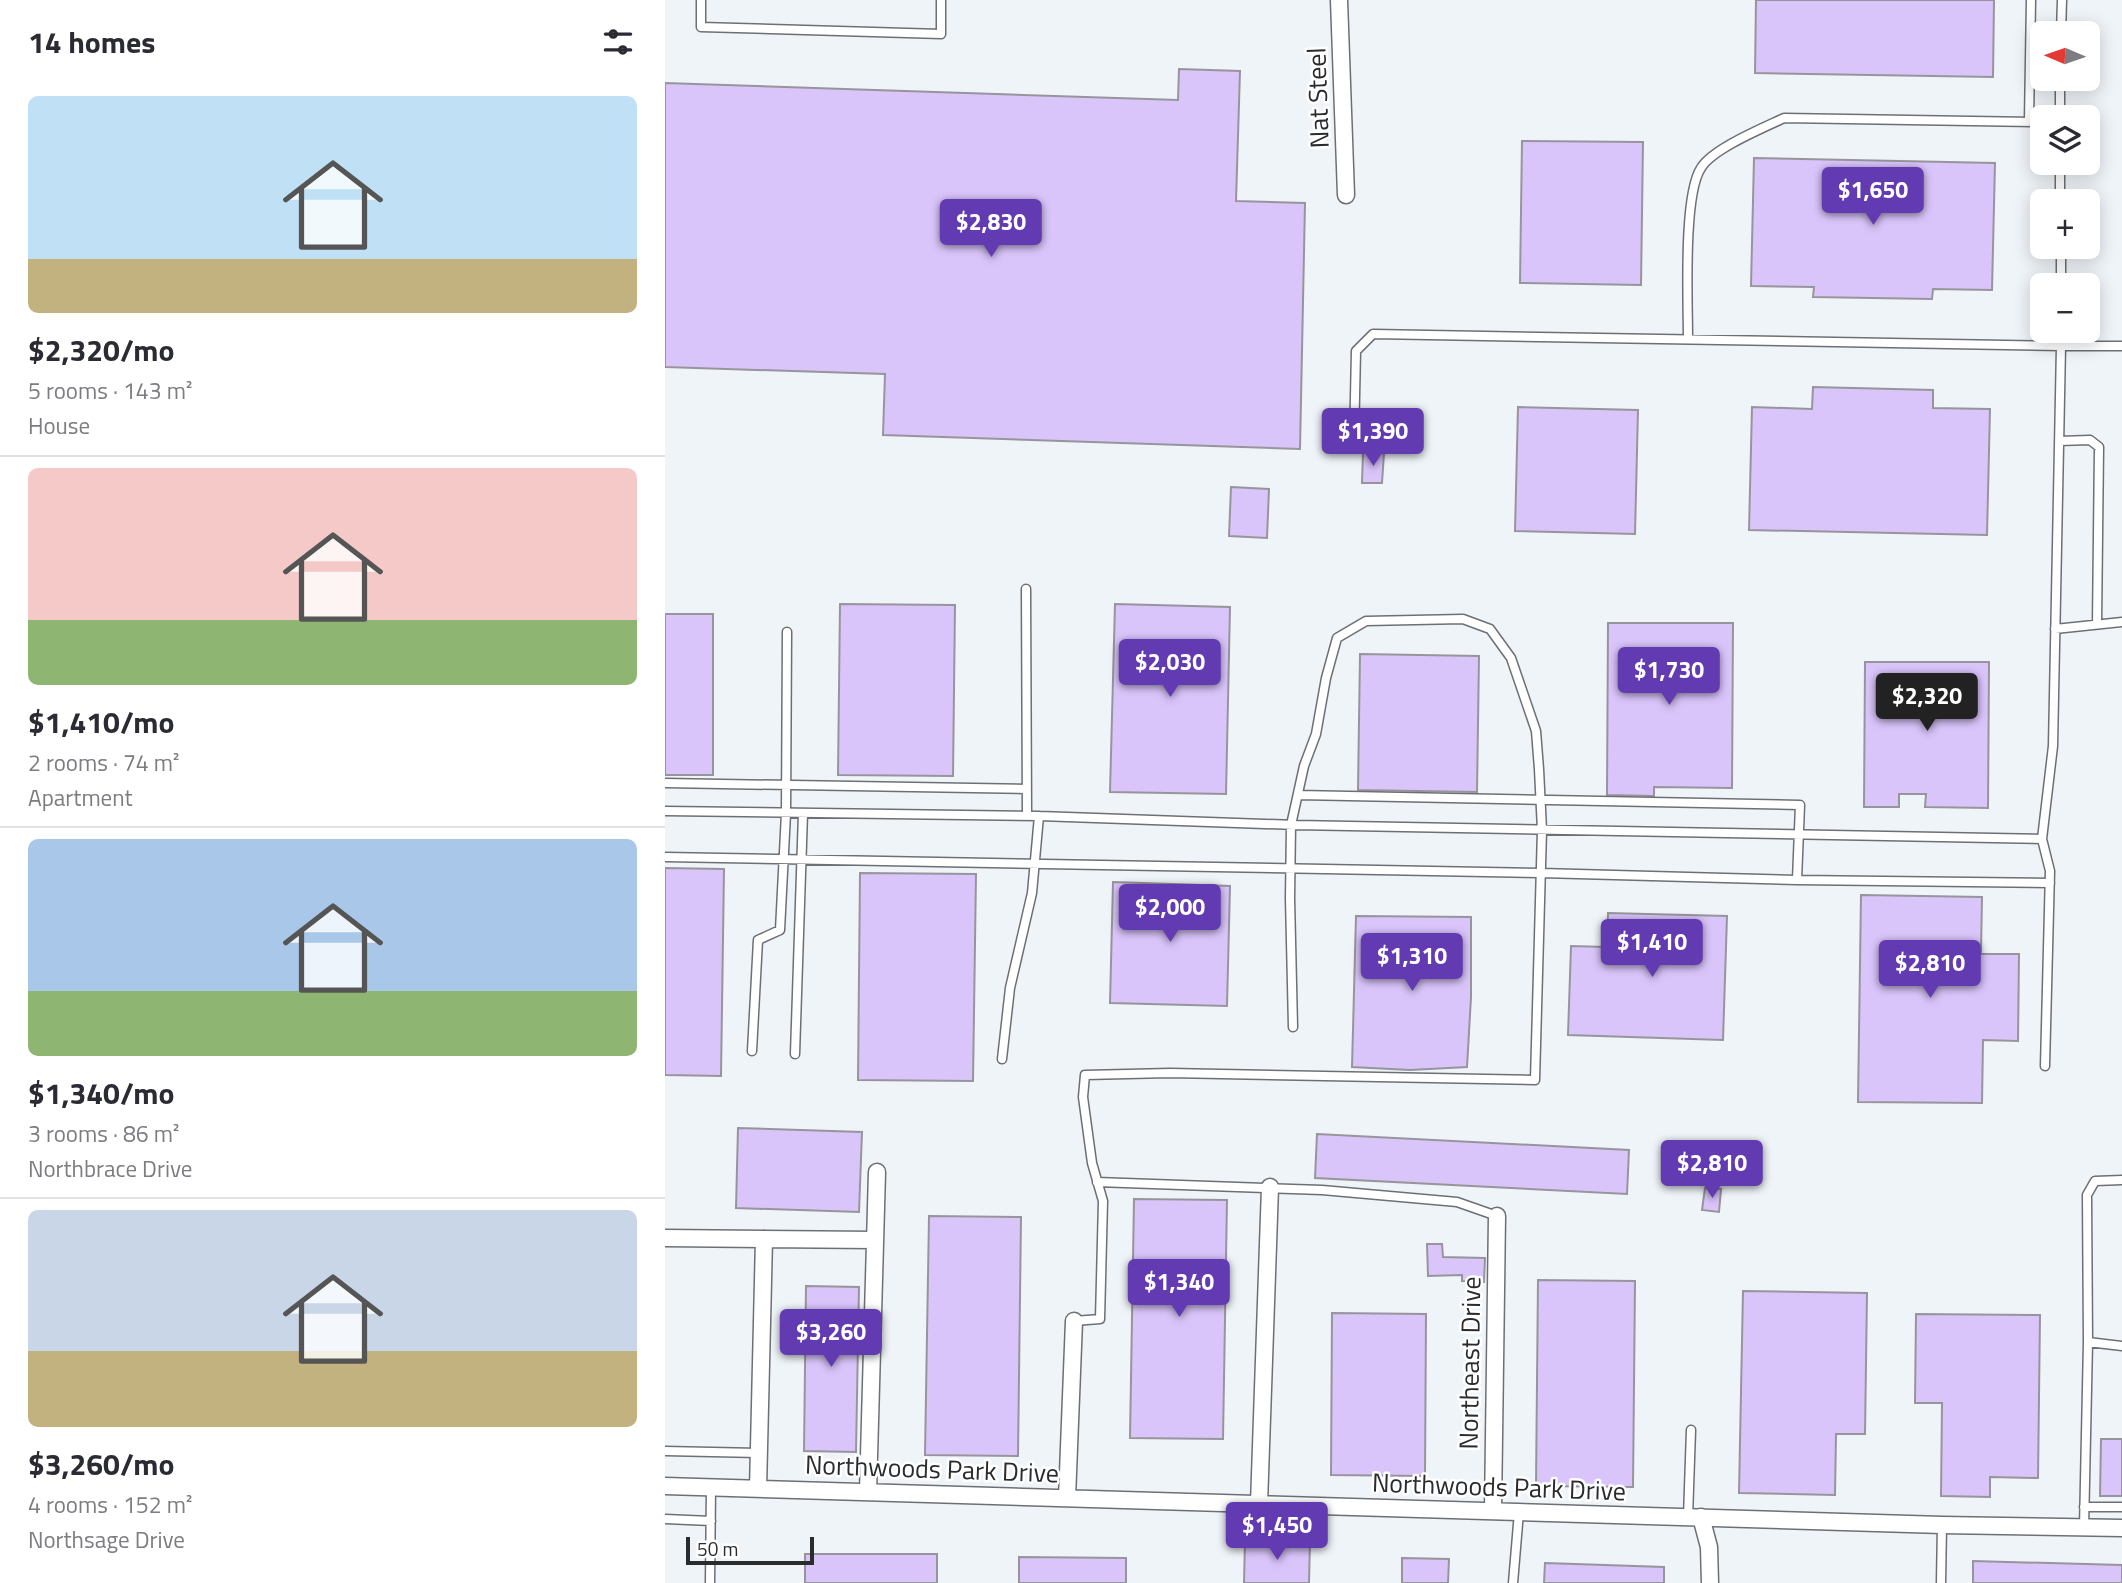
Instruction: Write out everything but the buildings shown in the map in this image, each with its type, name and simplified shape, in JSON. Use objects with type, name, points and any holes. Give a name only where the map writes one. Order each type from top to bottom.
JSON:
[{"type":"street","name":"Nat Steel","points":[[1339,0],[1346,195]]},
{"type":"street","points":[[868,1492],[877,1172]]},
{"type":"street","points":[[1259,1504],[1270,1187]]},
{"type":"street","name":"Northeast Drive","points":[[1493,1511],[1497,1216]]},
{"type":"street","points":[[665,1238],[875,1240]]},
{"type":"street","points":[[758,1489],[764,1239]]},
{"type":"street","points":[[1067,1498],[1074,1321]]},
{"type":"street","name":"Northwoods Park Drive","points":[[665,1486],[1942,1525],[2122,1528]]},
{"type":"street","points":[[1695,1517],[1709,1547],[1710,1583]]},
{"type":"lane","points":[[701,0],[701,27],[941,34],[941,0]]},
{"type":"lane","points":[[1688,338],[1687,271],[1693,184],[1702,165],[1748,135],[1784,118],[2029,121],[2031,0]]},
{"type":"lane","points":[[2061,21],[2062,0]]},
{"type":"lane","points":[[1354,442],[1356,351],[1373,334],[2122,346]]},
{"type":"lane","points":[[2045,1066],[2050,871],[2042,839],[2053,746],[2061,346]]},
{"type":"lane","points":[[2059,441],[2090,440],[2099,447],[2097,625]]},
{"type":"lane","points":[[1026,589],[1027,816]]},
{"type":"lane","points":[[1074,1321],[1100,1319],[1103,1201],[1091,1163],[1083,1097],[1085,1075],[1170,1073],[1535,1080],[1542,830],[1536,731],[1511,658],[1490,629],[1463,619],[1366,621],[1337,638],[1316,734],[1304,766],[1291,825],[1293,1027]]},
{"type":"lane","points":[[2055,629],[2122,622]]},
{"type":"lane","points":[[753,1051],[758,940],[780,930],[786,813],[787,632]]},
{"type":"lane","points":[[665,783],[1027,789]]},
{"type":"lane","points":[[1298,795],[1800,805],[1797,880]]},
{"type":"lane","points":[[665,811],[1039,816],[1291,825],[2042,839]]},
{"type":"lane","points":[[795,1055],[803,813]]},
{"type":"lane","points":[[1002,1059],[1010,988],[1032,893],[1039,816]]},
{"type":"lane","points":[[665,857],[2050,883]]},
{"type":"lane","points":[[2084,1528],[2088,1342],[2087,1195],[2095,1181],[2122,1180]]},
{"type":"lane","points":[[1097,1182],[1270,1187],[1457,1202],[1497,1216]]},
{"type":"lane","points":[[2088,1342],[2122,1346]]},
{"type":"lane","points":[[1691,1430],[1695,1517]]},
{"type":"lane","points":[[665,1451],[759,1453]]},
{"type":"lane","points":[[710,1583],[711,1487]]},
{"type":"lane","points":[[2084,1507],[2122,1507]]},
{"type":"lane","points":[[1513,1583],[1519,1512]]},
{"type":"lane","points":[[665,1519],[711,1521]]},
{"type":"lane","points":[[1941,1583],[1942,1525]]}]
